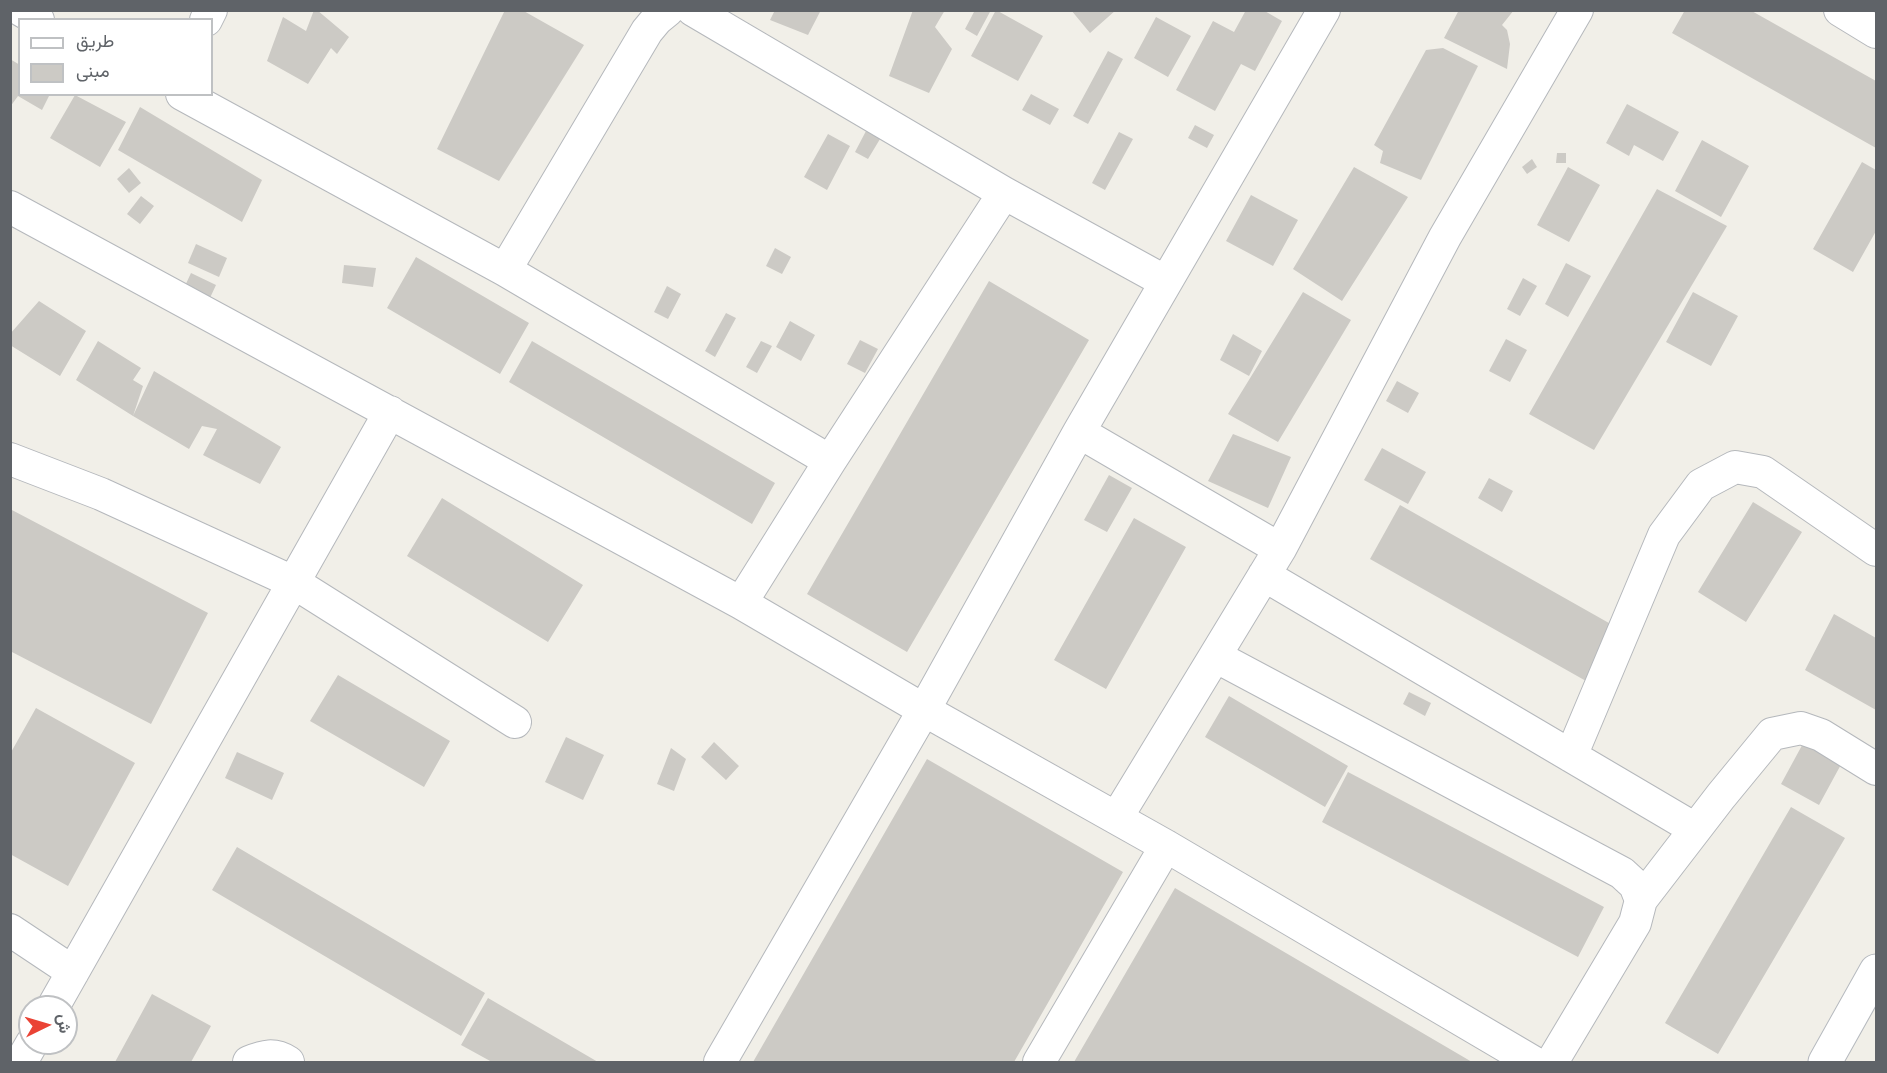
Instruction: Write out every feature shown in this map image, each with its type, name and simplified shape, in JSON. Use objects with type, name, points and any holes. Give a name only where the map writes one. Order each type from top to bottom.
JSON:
[{"type":"main road","points":[[1825,1062],[1876,970]]},
{"type":"street","points":[[21,10],[35,18]]},
{"type":"street","points":[[505,270],[647,31],[668,10]]},
{"type":"street","points":[[693,10],[1004,193],[1166,282]]},
{"type":"street","points":[[720,1062],[924,710],[1079,432],[1324,10]]},
{"type":"street","points":[[1117,818],[1272,562],[1445,237],[1576,10]]},
{"type":"street","points":[[1840,10],[1876,32]]},
{"type":"street","points":[[186,96],[505,270],[830,461]]},
{"type":"street","points":[[741,603],[1004,193]]},
{"type":"street","points":[[10,207],[741,603],[924,710],[1166,846],[1533,1062]]},
{"type":"street","points":[[60,995],[390,412]]},
{"type":"street","points":[[1079,432],[1272,562],[1571,756],[1695,829]]},
{"type":"street","points":[[10,459],[101,494],[293,582],[515,722]]},
{"type":"street","points":[[1571,756],[1664,535],[1701,485],[1735,467],[1763,472],[1876,550]]},
{"type":"street","points":[[1215,656],[1622,873],[1635,885],[1641,900]]},
{"type":"street","points":[[1552,1062],[1635,923],[1641,900],[1772,734],[1801,728],[1821,735],[1876,769]]},
{"type":"street","points":[[1039,1062],[1166,846]]},
{"type":"street","points":[[10,930],[73,972]]},
{"type":"street","points":[[249,1062],[278,1056],[288,1062]]},
{"type":"building","points":[[314,10],[317,10],[349,37],[337,54],[331,48],[308,84],[267,61],[283,17],[306,31]]},
{"type":"building","points":[[505,10],[522,10],[584,45],[499,181],[437,149]]},
{"type":"building","points":[[775,10],[821,10],[808,35],[770,20]]},
{"type":"building","points":[[913,10],[945,10],[935,27],[952,49],[929,93],[889,76]]},
{"type":"building","points":[[975,10],[991,10],[977,36],[965,29]]},
{"type":"building","points":[[996,10],[1043,36],[1018,81],[971,56]]},
{"type":"building","points":[[1071,10],[1116,10],[1090,33]]},
{"type":"building","points":[[1246,10],[1263,10],[1282,21],[1255,71],[1241,64],[1215,111],[1176,90],[1213,21],[1234,32]]},
{"type":"building","points":[[1459,10],[1514,10],[1502,25],[1507,30],[1510,44],[1507,69],[1444,38]]},
{"type":"building","points":[[1685,10],[1750,10],[1876,81],[1876,148],[1672,33]]},
{"type":"building","points":[[1156,17],[1191,36],[1168,77],[1134,58]]},
{"type":"building","points":[[1443,48],[1478,66],[1421,180],[1380,163],[1383,151],[1374,145],[1426,50]]},
{"type":"building","points":[[1108,51],[1123,59],[1088,124],[1073,116]]},
{"type":"building","points":[[10,59],[18,64],[18,96],[10,107]]},
{"type":"building","points":[[1031,94],[1059,109],[1050,125],[1022,110]]},
{"type":"building","points":[[18,96],[49,96],[42,110]]},
{"type":"building","points":[[74,96],[126,122],[100,167],[50,138]]},
{"type":"building","points":[[1627,104],[1679,132],[1663,161],[1634,145],[1629,156],[1606,143]]},
{"type":"building","points":[[140,107],[262,180],[242,222],[118,150]]},
{"type":"building","points":[[1195,125],[1214,135],[1207,148],[1188,138]]},
{"type":"building","points":[[866,131],[880,139],[868,159],[855,152]]},
{"type":"building","points":[[1119,132],[1133,139],[1105,190],[1092,183]]},
{"type":"building","points":[[828,134],[850,146],[827,190],[804,177]]},
{"type":"building","points":[[1702,140],[1749,166],[1721,217],[1675,191]]},
{"type":"building","points":[[1557,153],[1566,153],[1566,163],[1556,163]]},
{"type":"building","points":[[1532,159],[1537,167],[1527,174],[1522,167]]},
{"type":"building","points":[[1862,162],[1876,170],[1876,231],[1853,272],[1813,249]]},
{"type":"building","points":[[1354,167],[1408,197],[1342,301],[1293,269]]},
{"type":"building","points":[[1568,167],[1600,185],[1569,242],[1537,225]]},
{"type":"building","points":[[129,168],[141,183],[129,193],[117,179]]},
{"type":"building","points":[[1657,189],[1727,226],[1594,450],[1529,414]]},
{"type":"building","points":[[1251,195],[1298,220],[1273,266],[1226,241]]},
{"type":"building","points":[[141,196],[154,206],[140,224],[127,214]]},
{"type":"building","points":[[196,244],[227,258],[219,277],[188,263]]},
{"type":"building","points":[[775,248],[791,257],[782,274],[766,266]]},
{"type":"building","points":[[416,257],[529,323],[500,374],[387,308]]},
{"type":"building","points":[[1566,263],[1591,276],[1568,317],[1545,304]]},
{"type":"building","points":[[344,265],[376,268],[373,287],[342,283]]},
{"type":"building","points":[[191,273],[216,285],[209,300],[184,288]]},
{"type":"building","points":[[1523,278],[1537,286],[1520,316],[1507,309]]},
{"type":"building","points":[[989,281],[1089,340],[907,652],[807,594]]},
{"type":"building","points":[[667,286],[681,294],[668,319],[654,312]]},
{"type":"building","points":[[1303,292],[1351,320],[1278,442],[1228,414]]},
{"type":"building","points":[[1693,292],[1738,316],[1711,366],[1666,342]]},
{"type":"building","points":[[39,301],[86,331],[60,376],[10,345],[10,334]]},
{"type":"building","points":[[726,313],[736,318],[715,357],[705,351]]},
{"type":"building","points":[[790,321],[815,335],[801,361],[776,347]]},
{"type":"building","points":[[1233,334],[1262,351],[1249,376],[1220,360]]},
{"type":"building","points":[[1506,339],[1527,350],[1510,382],[1489,371]]},
{"type":"building","points":[[860,340],[878,349],[865,373],[847,364]]},
{"type":"building","points":[[98,341],[141,368],[133,380],[143,386],[133,416],[76,380]]},
{"type":"building","points":[[532,341],[775,483],[752,524],[509,382]]},
{"type":"building","points":[[761,341],[772,346],[757,373],[746,367]]},
{"type":"building","points":[[154,371],[281,447],[260,484],[203,455],[217,429],[202,426],[189,449],[133,416]]},
{"type":"building","points":[[1397,381],[1419,393],[1408,413],[1386,401]]},
{"type":"building","points":[[1233,434],[1291,457],[1268,508],[1208,481]]},
{"type":"building","points":[[1382,448],[1426,472],[1408,504],[1364,480]]},
{"type":"building","points":[[1109,475],[1132,488],[1107,532],[1084,520]]},
{"type":"building","points":[[1489,478],[1513,491],[1502,512],[1478,498]]},
{"type":"building","points":[[442,498],[583,585],[548,642],[407,556]]},
{"type":"building","points":[[1753,502],[1802,532],[1746,622],[1698,592]]},
{"type":"building","points":[[1400,505],[1616,627],[1586,681],[1370,559]]},
{"type":"building","points":[[10,509],[208,613],[151,724],[10,651]]},
{"type":"building","points":[[1134,518],[1186,547],[1106,689],[1054,660]]},
{"type":"building","points":[[1834,614],[1876,638],[1876,710],[1805,670]]},
{"type":"building","points":[[338,675],[450,741],[424,787],[310,721]]},
{"type":"building","points":[[1409,692],[1431,703],[1425,716],[1403,704]]},
{"type":"building","points":[[1229,696],[1348,766],[1325,807],[1205,737]]},
{"type":"building","points":[[36,708],[135,763],[68,886],[10,854],[10,754]]},
{"type":"building","points":[[566,737],[604,755],[583,800],[545,782]]},
{"type":"building","points":[[1806,738],[1844,759],[1819,805],[1781,784]]},
{"type":"building","points":[[714,742],[739,766],[726,780],[701,757]]},
{"type":"building","points":[[671,748],[686,759],[674,791],[657,784]]},
{"type":"building","points":[[237,752],[284,773],[272,800],[225,778]]},
{"type":"building","points":[[927,759],[1123,872],[1014,1062],[753,1062]]},
{"type":"building","points":[[1348,772],[1604,907],[1578,957],[1322,822]]},
{"type":"building","points":[[1791,807],[1845,838],[1718,1054],[1665,1023]]},
{"type":"building","points":[[237,847],[485,993],[461,1036],[212,890]]},
{"type":"building","points":[[1175,888],[1472,1062],[1074,1062]]},
{"type":"building","points":[[152,994],[211,1026],[191,1062],[115,1062]]},
{"type":"building","points":[[488,998],[598,1062],[492,1062],[461,1045]]}]
